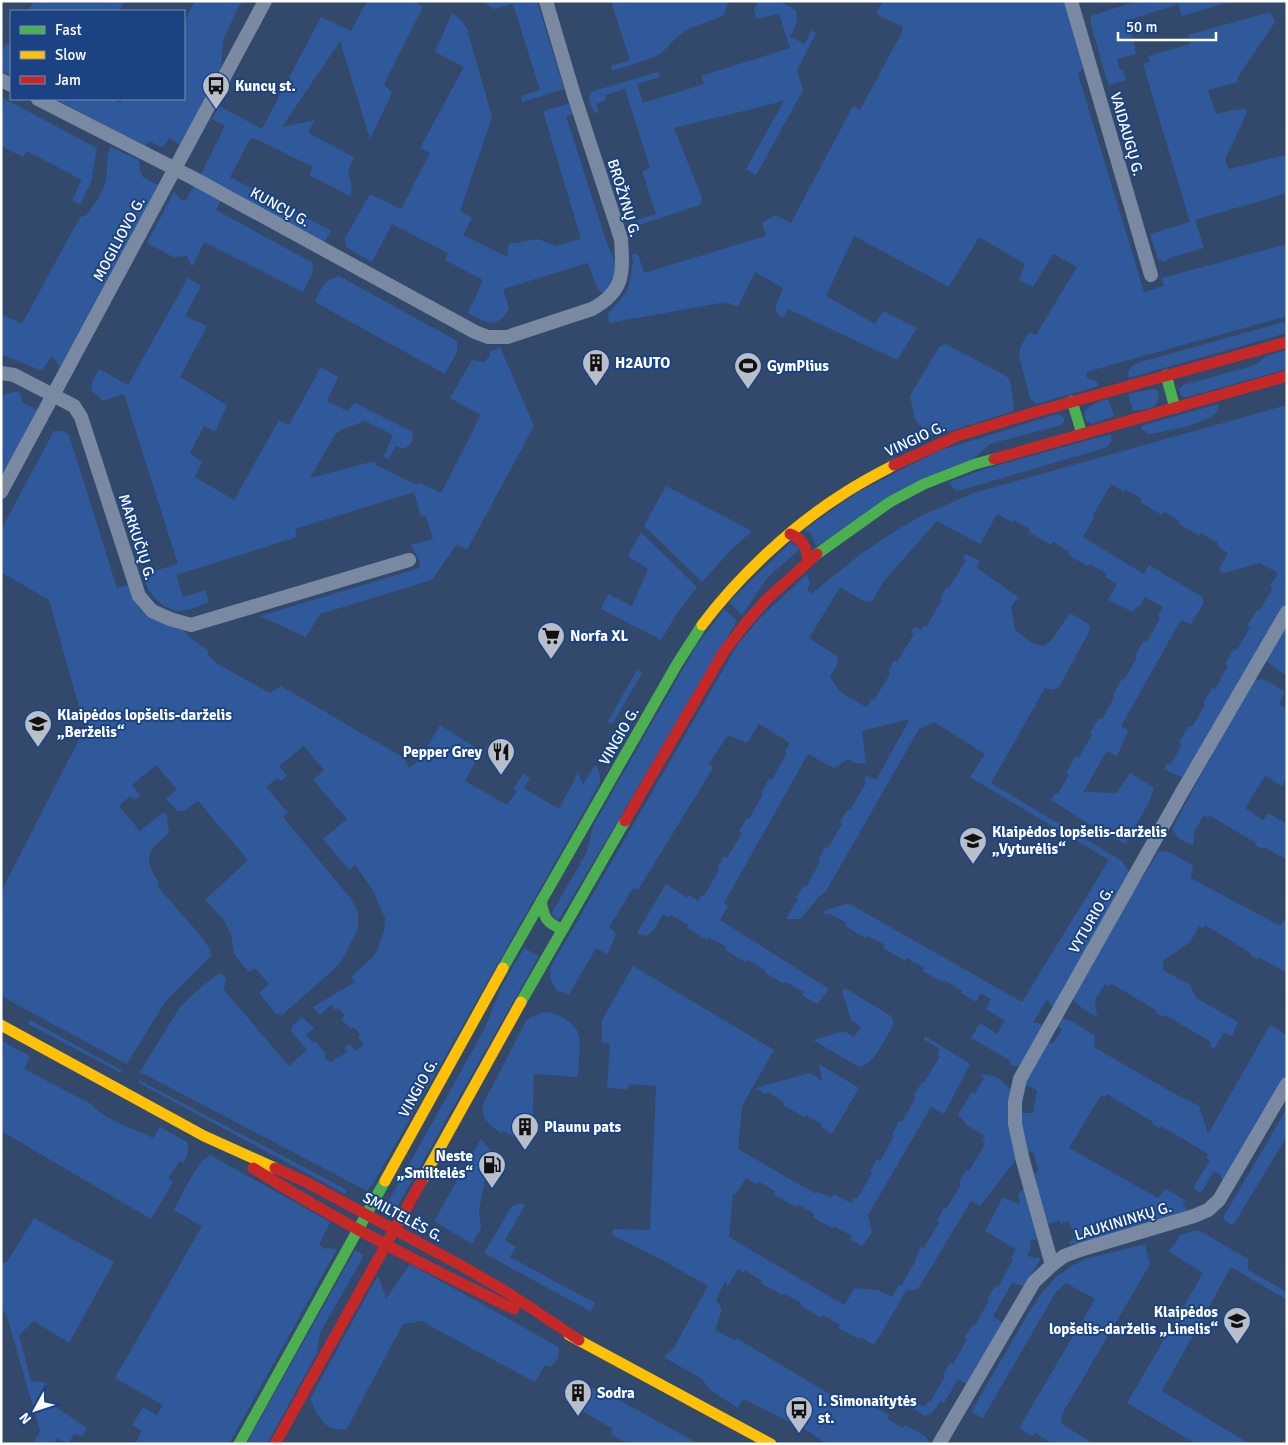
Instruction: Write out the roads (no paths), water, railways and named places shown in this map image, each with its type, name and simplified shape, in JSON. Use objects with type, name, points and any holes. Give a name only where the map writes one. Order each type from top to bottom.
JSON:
[{"type":"main road","name":"VINGIO G.","points":[[239,1444],[541,901],[695,634],[720,601],[744,575],[790,534],[839,496],[908,458],[957,436],[1072,401],[1287,342]]},
{"type":"main road","points":[[1166,375],[1175,408]]},
{"type":"main road","points":[[275,1444],[394,1229],[723,653],[767,599],[808,561],[857,524],[890,502],[924,484],[975,464],[1287,376]]},
{"type":"main road","points":[[1072,401],[1082,434]]},
{"type":"main road","points":[[790,534],[801,540],[806,547],[808,561]]},
{"type":"main road","points":[[541,901],[544,917],[555,927],[564,929]]},
{"type":"main road","name":"SMILTELĖS G.","points":[[1,1025],[204,1136],[297,1196],[385,1245],[441,1275],[580,1340],[771,1444]]},
{"type":"main road","name":"SMILTELĖS G.","points":[[204,1136],[306,1182],[394,1229],[510,1294],[580,1340]]},
{"type":"street","name":"MOGILIOVO G.","points":[[1,492],[265,1]]},
{"type":"street","name":"BROŽYNŲ G.","points":[[508,337],[602,304],[614,292],[620,280],[623,262],[621,239],[573,92],[546,1]]},
{"type":"street","name":"VAIDAUGŲ G.","points":[[1071,1],[1151,275]]},
{"type":"street","name":"KUNCŲ G.","points":[[40,100],[175,168],[475,332],[488,337],[508,337]]},
{"type":"street","name":"MARKUČIŲ G.","points":[[1,373],[14,375],[74,406],[81,417],[139,596],[152,611],[191,625],[409,560]]},
{"type":"street","name":"VYTURIO G.","points":[[1052,1265],[1023,1161],[1015,1124],[1015,1102],[1020,1079],[1182,792],[1287,612]]},
{"type":"street","name":"LAUKININKŲ G.","points":[[939,1444],[1034,1282],[1064,1256],[1208,1210],[1219,1200],[1287,1084]]},
{"type":"place","name":"Kuncų st.","points":[[216,110]]},
{"type":"place","name":"H2AUTO","points":[[596,387]]},
{"type":"place","name":"GymPlius","points":[[748,390]]},
{"type":"place","name":"Norfa XL","points":[[551,660]]},
{"type":"place","name":"Klaipėdos lopšelis-darželis „Berželis“","points":[[38,748]]},
{"type":"place","name":"Pepper Grey","points":[[501,776]]},
{"type":"place","name":"Klaipėdos lopšelis-darželis „Vyturėlis“","points":[[973,865]]},
{"type":"place","name":"Plaunu pats","points":[[525,1151]]},
{"type":"place","name":"Neste „Smiltelės“","points":[[492,1189]]},
{"type":"place","name":"Klaipėdos lopšelis-darželis „Linelis“","points":[[1237,1345]]},
{"type":"place","name":"Sodra","points":[[578,1417]]},
{"type":"place","name":"I. Simonaitytės st.","points":[[799,1434]]}]
